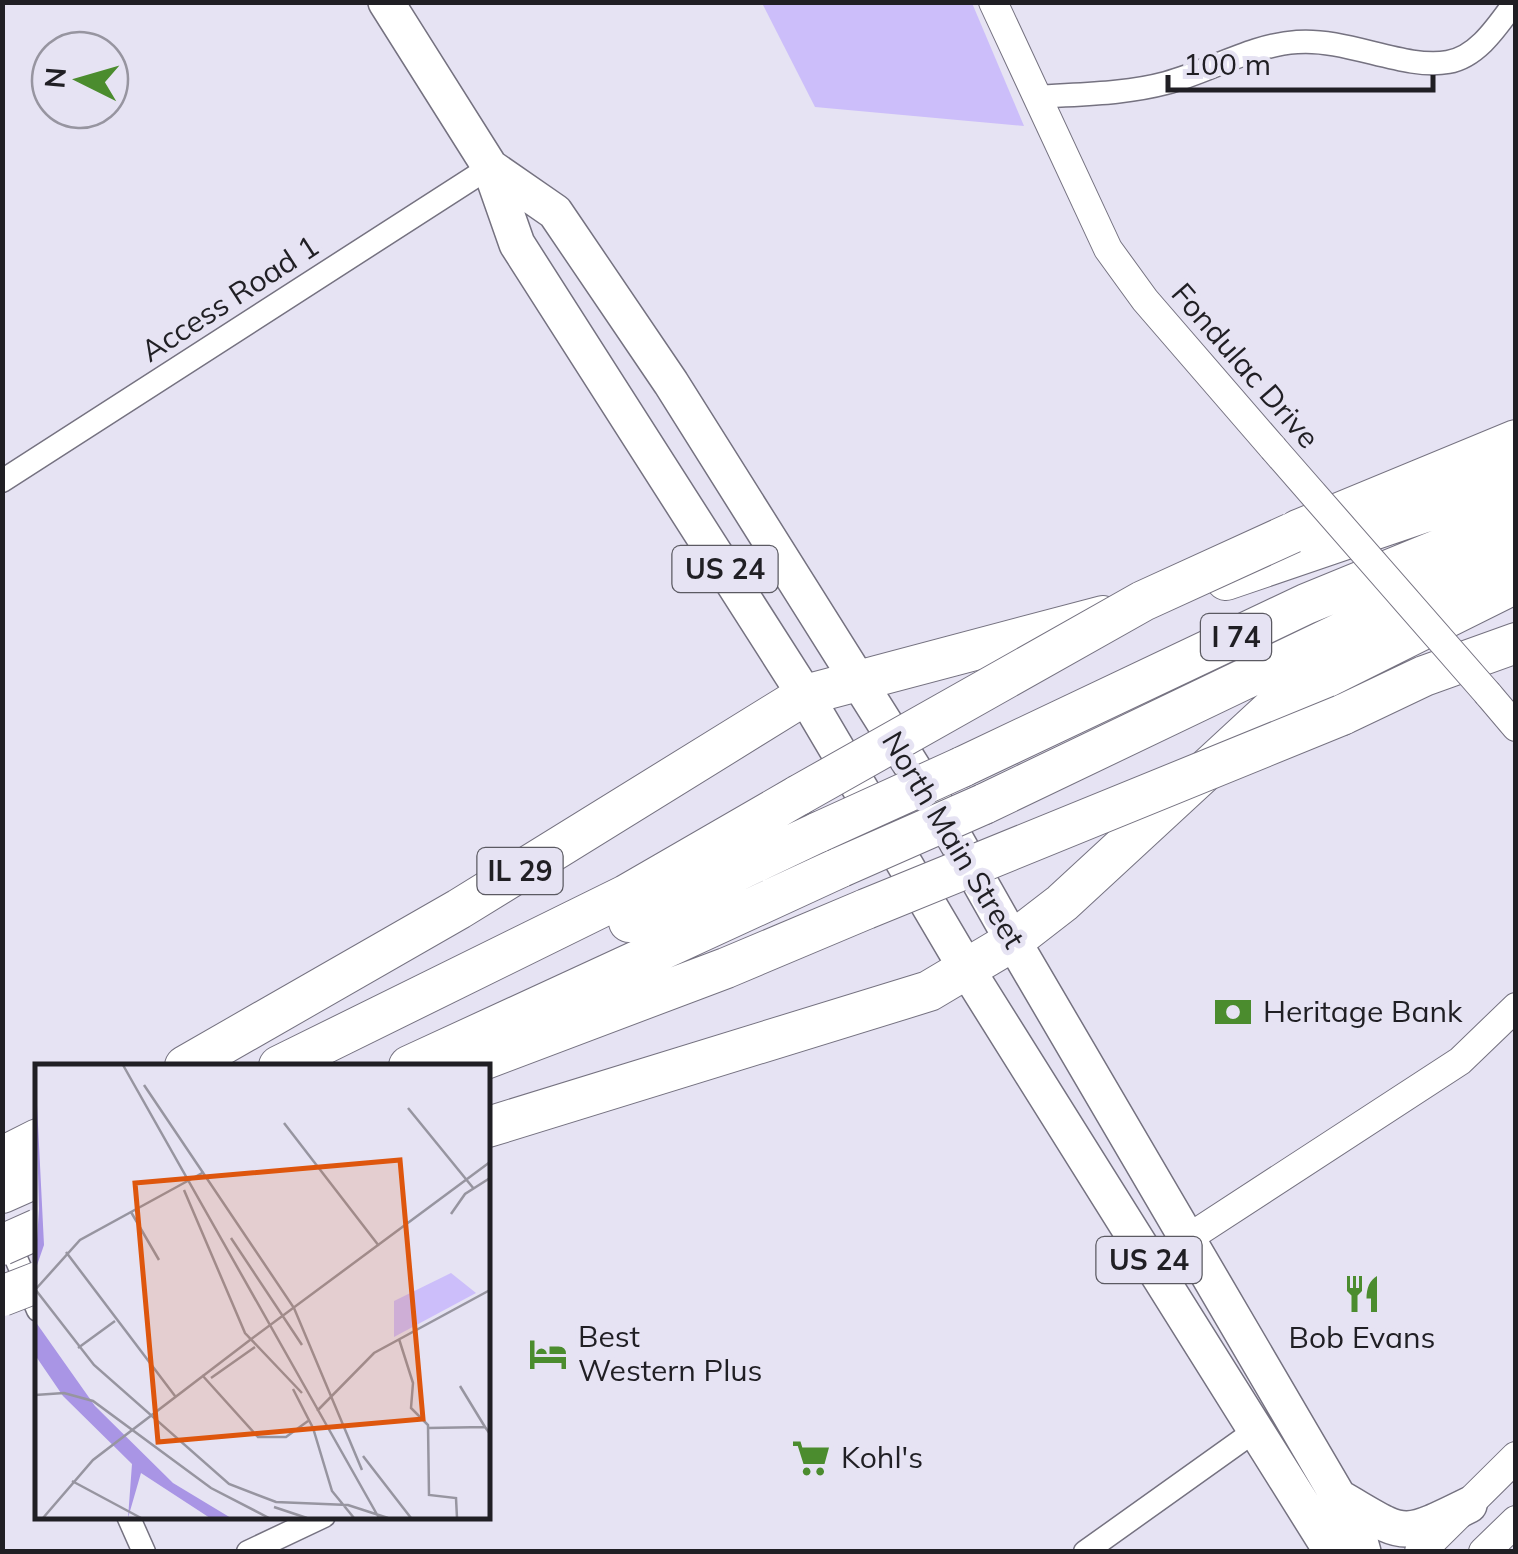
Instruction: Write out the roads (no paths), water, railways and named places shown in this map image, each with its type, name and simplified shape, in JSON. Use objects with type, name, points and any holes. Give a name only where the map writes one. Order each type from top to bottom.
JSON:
[{"type":"highway","points":[[284,1064],[626,894],[1143,601],[1292,533],[1516,440]]},
{"type":"highway","points":[[855,679],[1186,593],[1516,481]]},
{"type":"highway","name":"I 74","points":[[303,1064],[623,925],[1306,604],[1516,518]]},
{"type":"highway","name":"I 74","points":[[413,1064],[984,804],[1516,549]]},
{"type":"highway","points":[[490,1125],[929,991],[1013,941],[1062,903],[1270,711],[1314,684],[1516,583]]},
{"type":"highway","points":[[469,1064],[726,968],[1342,714],[1424,676],[1516,643]]},
{"type":"highway","name":"IL 29","points":[[188,1064],[459,909],[805,695],[855,679]]},
{"type":"highway","points":[[2,1157],[35,1140]]},
{"type":"highway","points":[[2,1193],[35,1178]]},
{"type":"highway","points":[[2,1245],[35,1230]]},
{"type":"highway","points":[[2,1296],[35,1283]]},
{"type":"main road","name":"North Main Street","points":[[386,2],[490,168],[518,244],[805,695],[966,968],[1332,1552]]},
{"type":"main road","name":"North Main Street","points":[[490,168],[555,212],[700,428],[935,803],[1186,1241],[1356,1527],[1363,1552]]},
{"type":"main road","points":[[1420,1552],[1516,1458]]},
{"type":"main road","points":[[1339,1498],[1387,1528],[1410,1532],[1469,1506]]},
{"type":"main road","points":[[1484,1552],[1516,1522]]},
{"type":"street","name":"Fondulac Drive","points":[[993,2],[1108,249],[1145,300],[1516,726]]},
{"type":"street","points":[[1037,98],[1161,84],[1256,50],[1301,42],[1340,44],[1420,62],[1449,62],[1479,46],[1515,2]]},
{"type":"street","name":"Access Road 1","points":[[2,480],[490,168]]},
{"type":"street","points":[[1150,1263],[1460,1061],[1516,1007]]},
{"type":"street","points":[[2,1226],[35,1303]]},
{"type":"street","points":[[1085,1552],[1256,1430]]},
{"type":"street","points":[[129,1519],[144,1552]]},
{"type":"street","points":[[248,1552],[318,1519]]},
{"type":"place","name":"Heritage Bank","points":[[1233,1012]]},
{"type":"place","name":"Bob Evans","points":[[1362,1294]]},
{"type":"place","name":"Best Western Plus","points":[[548,1354]]},
{"type":"place","name":"Kohl's","points":[[811,1458]]}]
